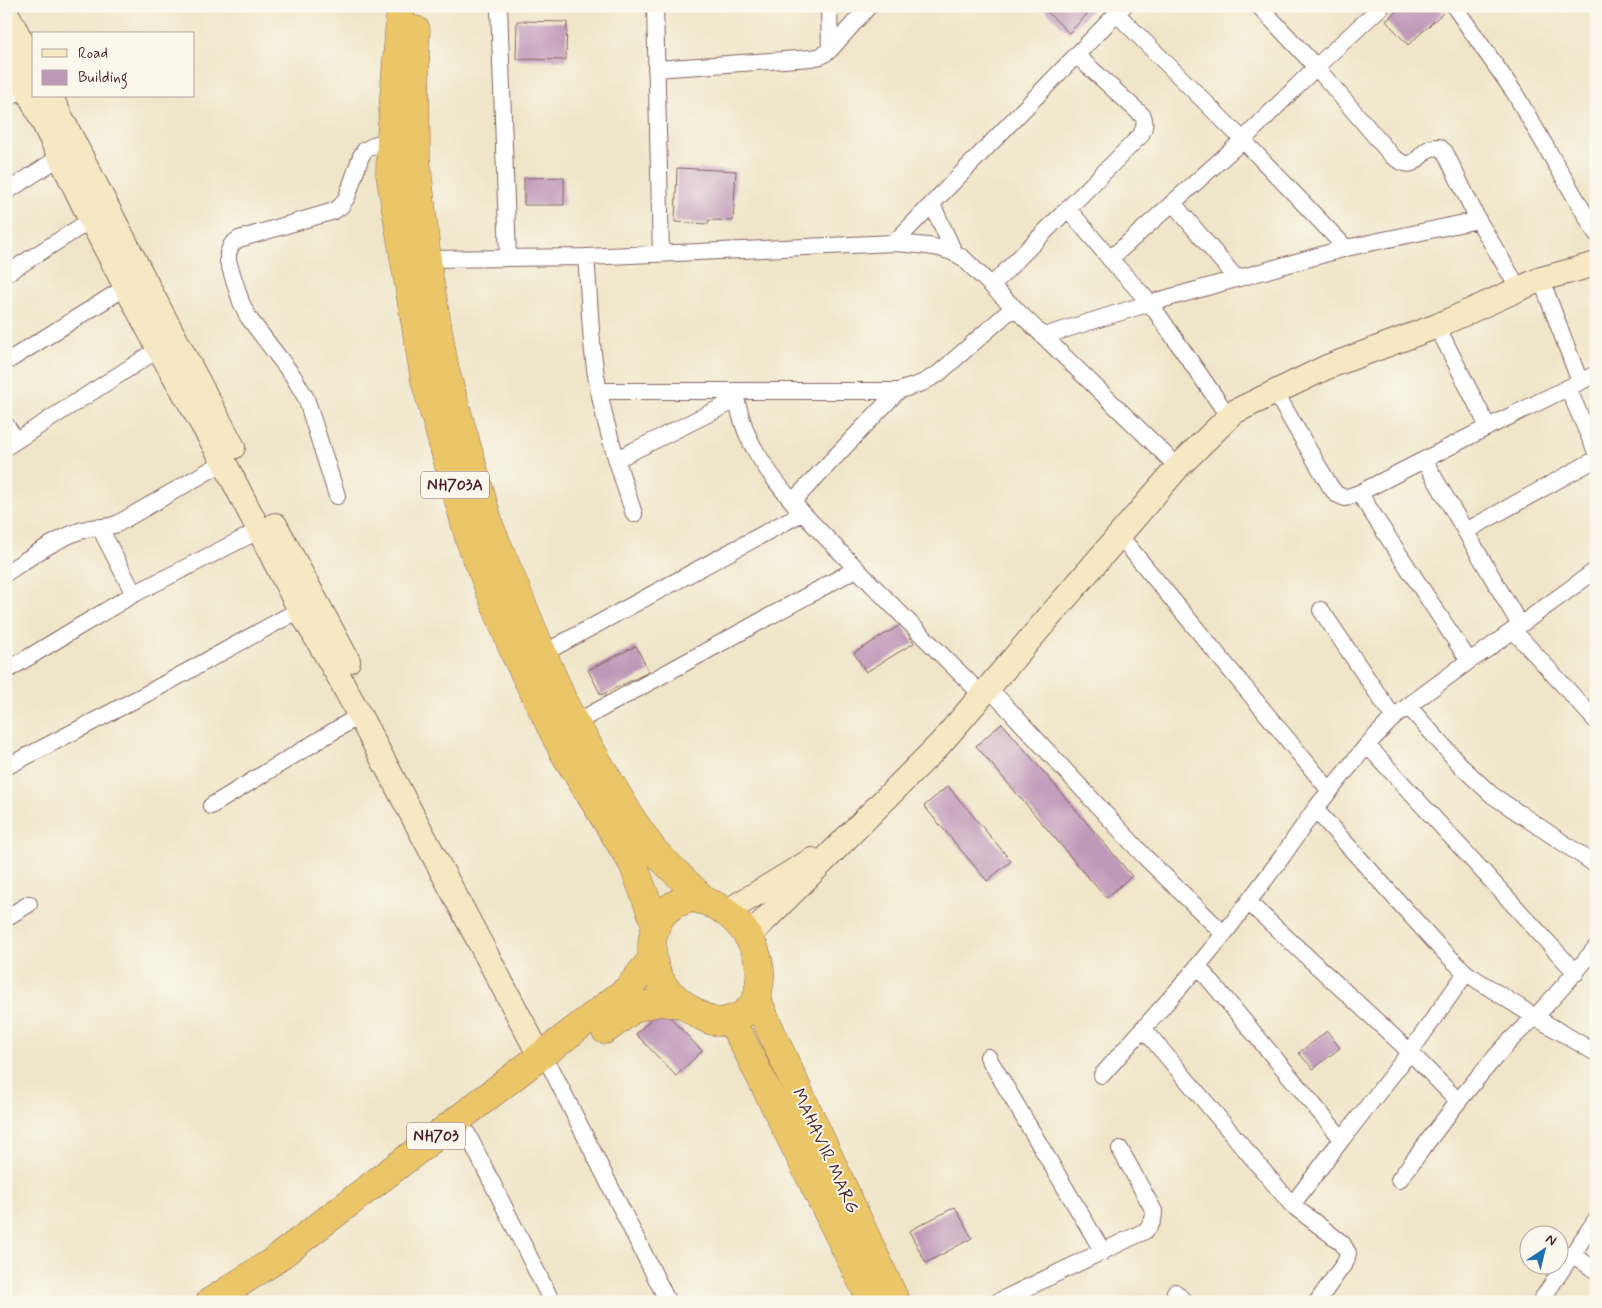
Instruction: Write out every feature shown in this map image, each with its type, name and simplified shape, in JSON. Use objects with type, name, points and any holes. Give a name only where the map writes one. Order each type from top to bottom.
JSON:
[{"type":"highway","name":"NH703A","points":[[401,6],[390,174],[425,380],[470,540],[515,654],[563,751],[633,864],[656,925]]},
{"type":"highway","name":"NH703A","points":[[418,6],[415,46],[416,158],[427,259],[445,370],[490,527],[567,710],[633,821],[653,850],[715,906]]},
{"type":"highway","points":[[656,925],[666,911],[677,903],[691,898],[715,906],[741,927],[754,946],[760,970],[757,998],[744,1014],[730,1020]]},
{"type":"highway","name":"NH703","points":[[656,925],[651,941],[652,959],[657,974],[667,990],[698,1015],[716,1022],[730,1020]]},
{"type":"highway","name":"NH703","points":[[210,1302],[249,1289],[281,1275],[467,1133],[549,1057],[628,989],[652,959]]},
{"type":"highway","name":"MAHAVIR MARG","points":[[757,998],[896,1302]]},
{"type":"highway","name":"NH703","points":[[249,1289],[279,1256],[549,1057],[635,1008],[658,1002],[683,1004]]},
{"type":"highway","name":"MAHAVIR MARG","points":[[730,1020],[743,1042],[872,1302]]},
{"type":"street","points":[[499,6],[508,257]]},
{"type":"street","points":[[655,6],[661,254]]},
{"type":"street","points":[[830,6],[830,50]]},
{"type":"street","points":[[656,69],[811,58],[830,50],[869,6]]},
{"type":"street","points":[[1258,6],[1316,68],[1392,156],[1404,164],[1410,164],[1432,148],[1436,147],[1445,152],[1478,220],[1519,289]]},
{"type":"street","points":[[1110,260],[1243,140],[1382,6]]},
{"type":"street","points":[[1454,6],[1514,92],[1596,233]]},
{"type":"street","points":[[894,243],[1120,10],[1346,248]]},
{"type":"street","points":[[6,12],[22,84]]},
{"type":"street","points":[[6,50],[91,220],[159,349],[224,462],[260,530],[308,605],[549,1057],[668,1302]]},
{"type":"street","points":[[992,285],[1141,136],[1145,123],[1143,116],[1076,55]]},
{"type":"street","points":[[51,98],[308,605],[360,715],[549,1057]]},
{"type":"street","points":[[337,496],[306,398],[293,376],[248,317],[241,302],[228,261],[228,252],[232,244],[238,239],[334,211],[341,206],[347,197],[361,156],[365,150],[391,137]]},
{"type":"street","points":[[6,192],[60,157]]},
{"type":"street","points":[[1173,203],[1236,278]]},
{"type":"street","points":[[932,204],[954,252]]},
{"type":"street","points":[[1068,209],[1110,260],[1150,303],[1229,417]]},
{"type":"street","points":[[6,274],[91,220]]},
{"type":"street","points":[[1044,336],[1150,303],[1346,248],[1478,220]]},
{"type":"street","points":[[427,259],[586,257],[894,243],[936,247],[954,252],[963,258],[1178,467]]},
{"type":"street","points":[[586,257],[599,391],[634,514]]},
{"type":"street","points":[[748,937],[940,744],[1178,467],[1234,412],[1327,367],[1437,326],[1541,279],[1596,264]]},
{"type":"street","points":[[1541,279],[1596,452]]},
{"type":"street","points":[[6,362],[126,287]]},
{"type":"street","points":[[599,391],[735,395],[898,390],[922,383],[938,374],[1014,307]]},
{"type":"street","points":[[1437,326],[1488,427]]},
{"type":"street","points":[[6,425],[11,444],[159,349]]},
{"type":"street","points":[[1275,392],[1336,494],[1345,498],[1359,493],[1596,374]]},
{"type":"street","points":[[542,654],[797,507],[898,390]]},
{"type":"street","points":[[617,459],[735,395]]},
{"type":"street","points":[[735,395],[740,415],[753,447],[775,480],[797,507],[874,588],[986,691],[1145,857],[1224,934]]},
{"type":"street","points":[[1466,531],[1596,459]]},
{"type":"street","points":[[1424,460],[1466,531],[1516,628],[1596,721]]},
{"type":"street","points":[[6,573],[67,536],[87,528],[109,528],[224,462]]},
{"type":"street","points":[[1359,493],[1469,661]]},
{"type":"street","points":[[100,528],[134,594]]},
{"type":"street","points":[[6,671],[134,594],[260,530]]},
{"type":"street","points":[[1119,535],[1330,791]]},
{"type":"street","points":[[575,722],[856,569]]},
{"type":"street","points":[[1102,1075],[1198,966],[1282,857],[1315,809],[1367,746],[1394,718],[1469,661],[1594,576]]},
{"type":"street","points":[[6,767],[148,693],[308,605]]},
{"type":"street","points":[[1320,610],[1394,718]]},
{"type":"street","points":[[1408,706],[1462,767],[1492,795],[1596,865]]},
{"type":"street","points":[[211,806],[360,715]]},
{"type":"street","points":[[1367,746],[1576,973]]},
{"type":"street","points":[[1315,809],[1440,948],[1466,973],[1596,1053]]},
{"type":"street","points":[[715,906],[845,840]]},
{"type":"street","points":[[1248,902],[1410,1052],[1458,1101]]},
{"type":"street","points":[[6,918],[30,904]]},
{"type":"street","points":[[1399,1180],[1458,1101],[1508,1042],[1535,1017],[1576,973],[1596,947]]},
{"type":"street","points":[[1198,966],[1342,1139]]},
{"type":"street","points":[[1292,1205],[1410,1052],[1466,973]]},
{"type":"street","points":[[1143,1028],[1292,1205],[1342,1243],[1348,1253],[1346,1261],[1317,1302]]},
{"type":"street","points":[[988,1056],[1103,1252]]},
{"type":"street","points":[[467,1133],[552,1302]]},
{"type":"street","points":[[997,1302],[1145,1231],[1151,1225],[1154,1218],[1154,1210],[1120,1149]]},
{"type":"street","points":[[1540,1302],[1595,1221]]},
{"type":"street","points":[[1572,1254],[1596,1271]]},
{"type":"building","points":[[1041,6],[1089,6],[1092,9],[1069,33]]},
{"type":"building","points":[[1402,6],[1437,6],[1443,13],[1408,45],[1386,21]]},
{"type":"building","points":[[517,21],[567,22],[566,60],[516,59]]},
{"type":"building","points":[[677,168],[736,171],[733,221],[709,220],[708,224],[675,222]]},
{"type":"building","points":[[564,177],[564,205],[524,205],[524,178]]},
{"type":"building","points":[[902,624],[914,643],[866,672],[854,653]]},
{"type":"building","points":[[636,646],[649,672],[601,695],[588,670]]},
{"type":"building","points":[[1002,723],[1132,876],[1106,898],[976,746]]},
{"type":"building","points":[[948,786],[1011,861],[987,881],[924,806]]},
{"type":"building","points":[[662,1009],[702,1051],[676,1076],[636,1034]]},
{"type":"building","points":[[1327,1031],[1340,1048],[1313,1069],[1299,1053]]},
{"type":"building","points":[[955,1207],[972,1238],[926,1263],[909,1231]]}]
